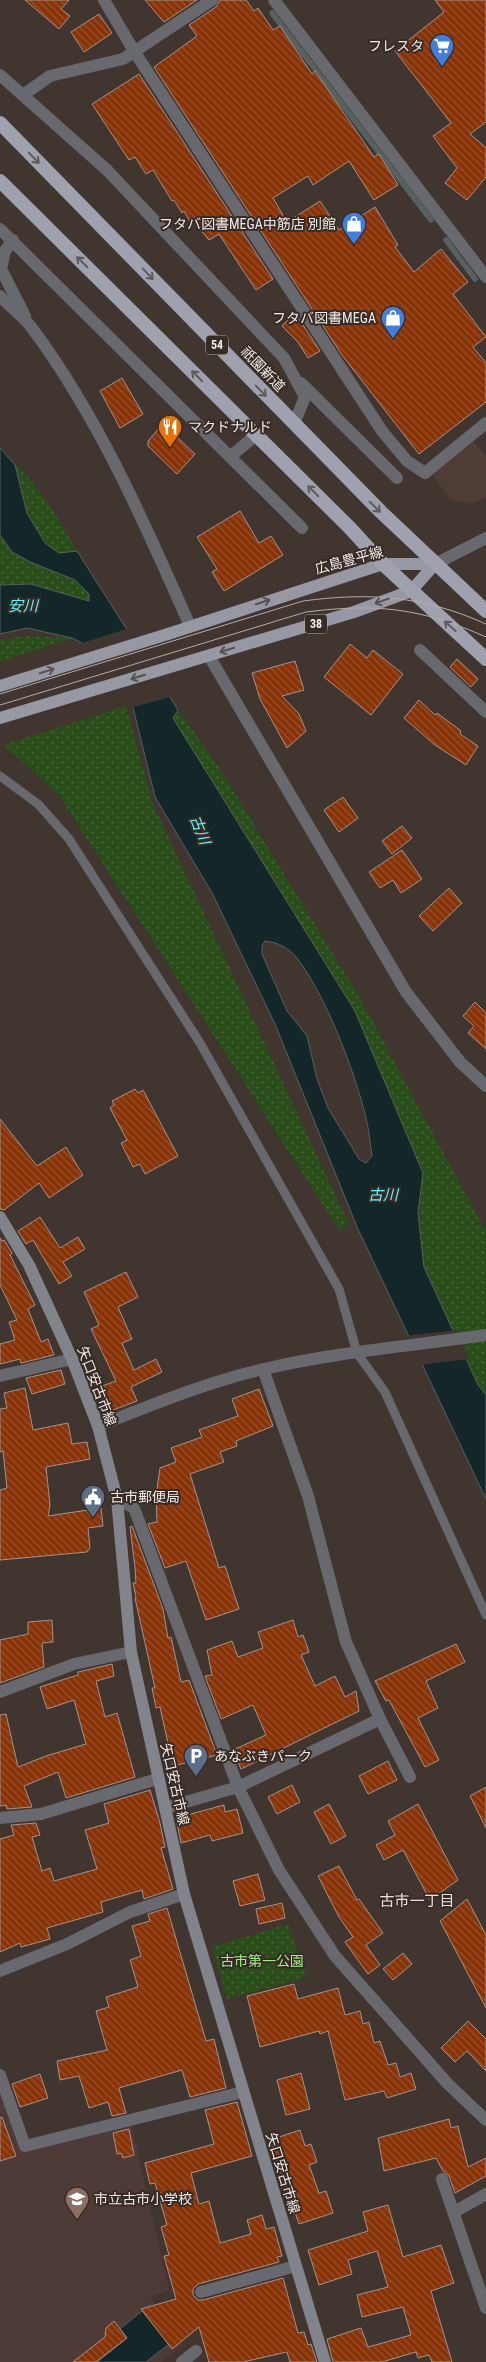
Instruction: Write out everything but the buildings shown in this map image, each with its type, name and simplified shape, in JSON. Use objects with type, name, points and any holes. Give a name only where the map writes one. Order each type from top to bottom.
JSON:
[{"type":"highway","name":"祇園新道","points":[[0,123],[294,424],[435,564],[486,611]]},
{"type":"highway","points":[[0,181],[350,528],[383,564],[486,659]]},
{"type":"main road","name":"広島豊平線","points":[[0,686],[383,564],[435,564]]},
{"type":"main road","name":"38","points":[[0,718],[354,612],[411,591],[435,564]]},
{"type":"main road","name":"矢口安古市線","points":[[2,1223],[29,1265],[72,1359],[98,1426],[117,1499],[131,1652],[184,1894],[325,2362]]},
{"type":"street","points":[[104,0],[134,52],[333,358],[382,431],[407,461],[425,473],[486,423]]},
{"type":"street","points":[[23,96],[50,76],[123,59],[212,0]]},
{"type":"street","points":[[274,0],[486,277]]},
{"type":"street","points":[[0,75],[107,170],[284,358],[305,398],[294,424]]},
{"type":"street","points":[[0,229],[302,528]]},
{"type":"street","points":[[12,240],[5,251],[1,269],[29,325],[74,391],[120,474],[190,626]]},
{"type":"street","points":[[0,296],[29,325]]},
{"type":"street","points":[[292,374],[397,478]]},
{"type":"street","points":[[231,456],[256,435]]},
{"type":"street","points":[[435,564],[486,538]]},
{"type":"street","points":[[420,650],[486,712]]},
{"type":"street","points":[[209,656],[406,992],[460,1062],[486,1086]]},
{"type":"street","points":[[98,1426],[179,1395],[263,1369],[363,1352],[486,1335]]},
{"type":"street","points":[[0,1376],[72,1359]]},
{"type":"street","points":[[263,1369],[308,1496],[346,1642],[380,1718],[410,1777]]},
{"type":"street","points":[[117,1499],[134,1508],[238,1787],[279,1870],[335,1956],[448,2084],[486,2120]]},
{"type":"street","points":[[0,1692],[74,1664],[131,1652]]},
{"type":"street","points":[[165,1808],[238,1787],[380,1718]]},
{"type":"street","points":[[0,1818],[41,1814],[158,1779]]},
{"type":"street","points":[[0,1971],[67,1944],[130,1912],[184,1894]]},
{"type":"street","points":[[0,2075],[25,2146],[244,2092]]},
{"type":"street","points":[[442,2178],[486,2308]]},
{"type":"street","points":[[454,2212],[486,2194]]},
{"type":"street","points":[[200,2292],[296,2266]]},
{"type":"street","points":[[182,2362],[196,2351]]},
{"type":"lane","points":[[0,776],[38,804],[69,839],[200,1043],[339,1289],[363,1352],[385,1392],[486,1616]]},
{"type":"shaded area","points":[[473,442],[486,456],[486,497],[472,504],[450,499],[433,475]]},
{"type":"shaded area","name":"市立古市小学校","points":[[0,2089],[22,2150],[131,2122],[169,2290],[150,2297],[183,2345],[161,2362],[0,2362]]},
{"type":"green space","points":[[15,465],[42,495],[57,516],[77,551],[59,554],[41,536],[29,514]]},
{"type":"green space","points":[[0,535],[12,552],[30,562],[75,580],[89,594],[89,601],[31,584],[0,585]]},
{"type":"green space","points":[[26,636],[72,638],[0,662],[0,640]]},
{"type":"green space","points":[[126,706],[152,802],[349,1224],[340,1231],[58,794],[4,745]]},
{"type":"green space","points":[[178,710],[218,766],[359,996],[486,1232],[486,1395],[478,1385],[424,1267],[418,1213],[422,1173],[355,1011],[173,718]]},
{"type":"green space","name":"古市第一公園","points":[[288,1924],[307,1977],[227,1999],[212,1947]]},
{"type":"water","name":"古川","points":[[0,448],[15,465],[27,513],[45,543],[59,553],[77,551],[178,710],[173,718],[355,1011],[423,1173],[418,1213],[424,1267],[478,1385],[486,1395],[486,1499],[357,1227],[275,1024],[212,893],[155,797],[126,679],[108,656],[72,638],[27,628],[0,634],[0,585],[31,584],[89,601],[89,594],[75,580],[30,562],[12,552],[0,535]],"holes":[[[265,941],[287,948],[294,954],[308,974],[329,1013],[355,1079],[367,1123],[372,1156],[366,1163],[359,1159],[328,1108],[317,1079],[307,1036],[287,1011],[262,954],[262,946]]]},
{"type":"water","points":[[142,2311],[169,2344],[146,2362],[97,2362],[127,2338],[120,2329]]},
{"type":"pier","points":[[130,628],[173,696],[131,708],[124,680],[107,658],[79,644]]},
{"type":"pier","points":[[456,1330],[469,1359],[419,1365],[406,1336]]},
{"type":"waterway","points":[[272,13],[431,220]]},
{"type":"waterway","points":[[446,240],[475,279]]},
{"type":"tram line","points":[[0,694],[303,601],[351,597],[396,599],[441,607],[486,624]]},
{"type":"tram line","points":[[0,705],[306,612],[355,608],[398,610],[463,627],[486,637]]},
{"type":"place","name":"フレスタ","points":[[442,67]]},
{"type":"place","name":"フタバ図書MEGA中筋店 別館","points":[[354,245]]},
{"type":"place","name":"フタバ図書MEGA","points":[[393,339]]},
{"type":"place","name":"マクドナルド","points":[[170,448]]},
{"type":"place","name":"古市郵便局","points":[[93,1518]]},
{"type":"place","name":"あなぶきパーク","points":[[196,1777]]},
{"type":"place","name":"市立古市小学校","points":[[77,2220]]},
{"type":"district","name":"古市一丁目","points":[[417,1901]]},
{"type":"water label","name":"安川","points":[[23,606]]}]
